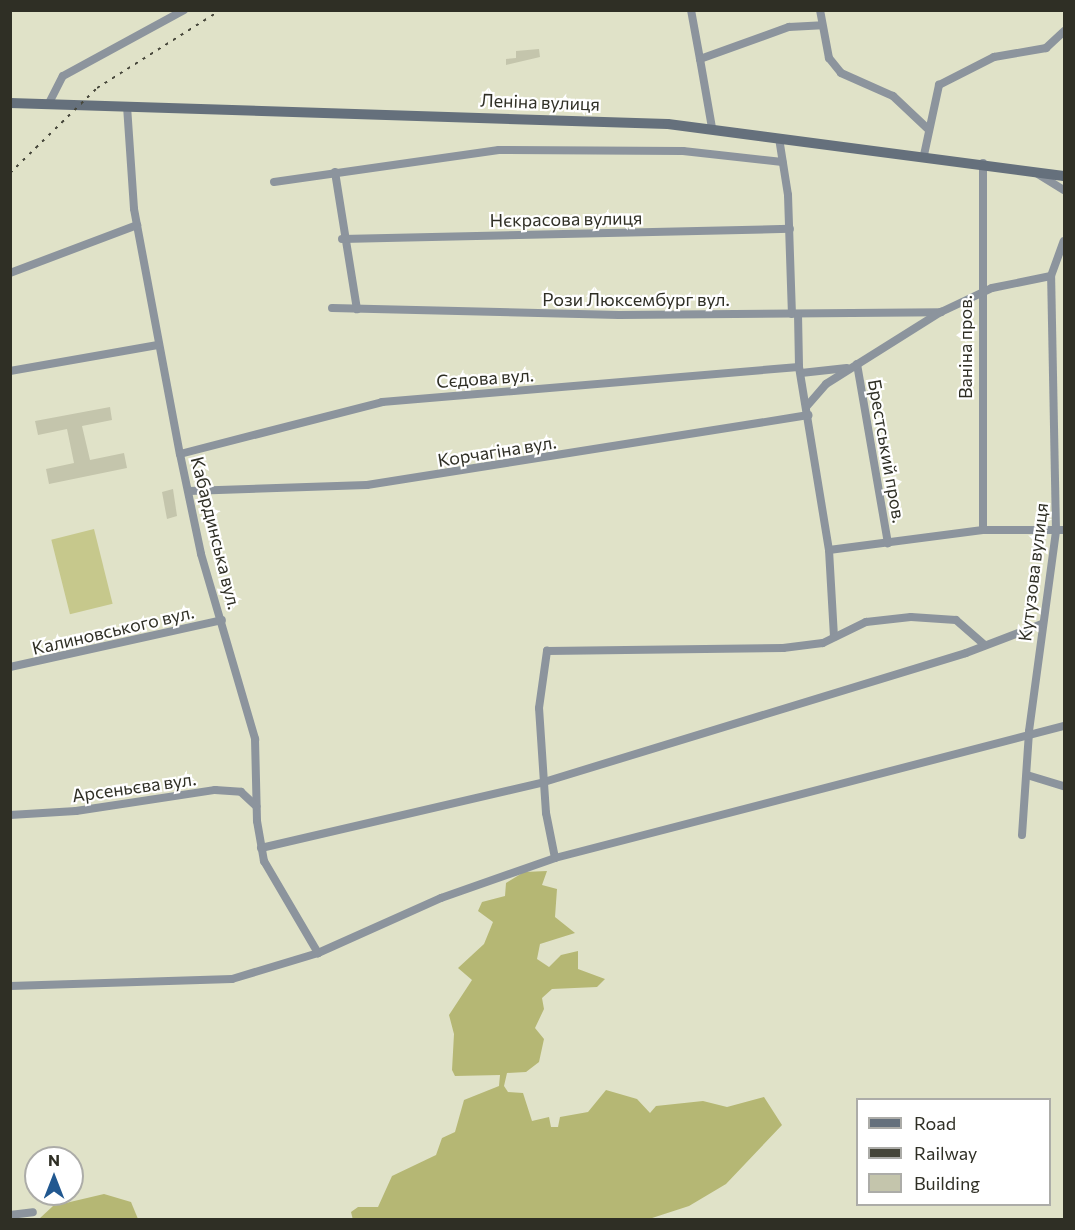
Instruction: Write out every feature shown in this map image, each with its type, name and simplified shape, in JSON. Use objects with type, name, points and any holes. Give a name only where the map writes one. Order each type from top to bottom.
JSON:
[{"type":"main road","name":"Леніна вулиця","points":[[10,103],[712,128],[1031,171],[1063,173]]},
{"type":"street","points":[[49,103],[63,76],[184,10]]},
{"type":"street","points":[[691,10],[712,128]]},
{"type":"street","points":[[820,10],[829,58],[841,73],[892,96],[927,128]]},
{"type":"street","points":[[700,59],[789,27],[822,25]]},
{"type":"street","points":[[924,155],[933,95],[947,79],[994,57],[1031,53],[1062,45],[1065,31]]},
{"type":"street","name":"Кабардинська вул.","points":[[127,106],[127,158],[137,225],[180,454],[255,739],[256,806],[261,848],[268,874],[318,953]]},
{"type":"street","points":[[779,138],[790,229],[800,370],[829,550],[834,638]]},
{"type":"street","points":[[274,182],[499,150],[683,151],[782,162]]},
{"type":"street","name":"Ваніна пров.","points":[[983,163],[980,293],[983,530]]},
{"type":"street","points":[[1031,171],[1065,190]]},
{"type":"street","points":[[335,172],[342,239],[357,309]]},
{"type":"street","points":[[10,273],[137,225]]},
{"type":"street","name":"Нєкрасова вулиця","points":[[342,239],[790,229]]},
{"type":"street","name":"Кутузова вулиця","points":[[1022,835],[1029,731],[1042,624],[1060,530],[1051,276],[1065,241]]},
{"type":"street","points":[[807,411],[820,388],[941,312],[980,293],[1051,276]]},
{"type":"street","name":"Рози Люксембург вул.","points":[[332,308],[795,314],[941,312]]},
{"type":"street","points":[[10,371],[158,345]]},
{"type":"street","name":"Сєдова вул.","points":[[180,454],[382,402],[854,366]]},
{"type":"street","name":"Брестський пров.","points":[[854,366],[888,543]]},
{"type":"street","name":"Корчагіна вул.","points":[[189,491],[367,485],[807,411]]},
{"type":"street","points":[[829,550],[983,530],[1060,530]]},
{"type":"street","points":[[555,858],[544,782],[539,708],[547,651],[707,653],[783,648],[834,638],[883,619],[945,618],[964,623],[985,645]]},
{"type":"street","name":"Калиновського вул.","points":[[10,667],[222,620]]},
{"type":"street","points":[[261,848],[544,782],[985,645],[1042,624]]},
{"type":"street","points":[[10,986],[212,982],[318,953],[441,898],[555,858],[1029,731],[1065,726]]},
{"type":"street","points":[[1027,775],[1065,786]]},
{"type":"street","name":"Арсеньєва вул.","points":[[10,815],[76,811],[215,790],[241,792],[256,806]]},
{"type":"street","points":[[13,1217],[33,1212]]},
{"type":"green space","points":[[94,529],[113,604],[70,614],[51,540]]},
{"type":"green space","points":[[547,871],[542,885],[557,889],[555,917],[575,933],[540,944],[537,959],[549,967],[561,955],[578,951],[578,969],[605,979],[597,987],[552,989],[542,998],[544,1009],[535,1028],[544,1039],[539,1062],[526,1072],[507,1073],[504,1086],[508,1092],[523,1093],[532,1121],[549,1117],[551,1127],[558,1127],[560,1117],[588,1112],[606,1090],[637,1099],[650,1113],[656,1106],[703,1101],[727,1107],[764,1097],[782,1125],[726,1184],[689,1206],[649,1219],[353,1220],[351,1212],[358,1207],[378,1207],[392,1176],[436,1155],[442,1138],[455,1132],[464,1100],[499,1086],[500,1075],[455,1076],[452,1070],[454,1034],[449,1015],[472,980],[458,968],[484,944],[493,922],[478,911],[482,902],[505,896],[506,883],[524,872]]},
{"type":"green space","points":[[104,1194],[131,1202],[138,1219],[39,1219],[53,1206],[84,1206],[84,1199]]},
{"type":"building","points":[[539,49],[540,57],[506,65],[506,59],[516,58],[516,51]]},
{"type":"building","points":[[110,407],[112,420],[82,426],[90,460],[124,453],[127,468],[49,484],[46,469],[74,463],[67,429],[38,435],[35,421]]},
{"type":"building","points":[[173,489],[177,516],[167,519],[162,492]]},
{"type":"railway","points":[[10,173],[97,88],[221,10]]}]
